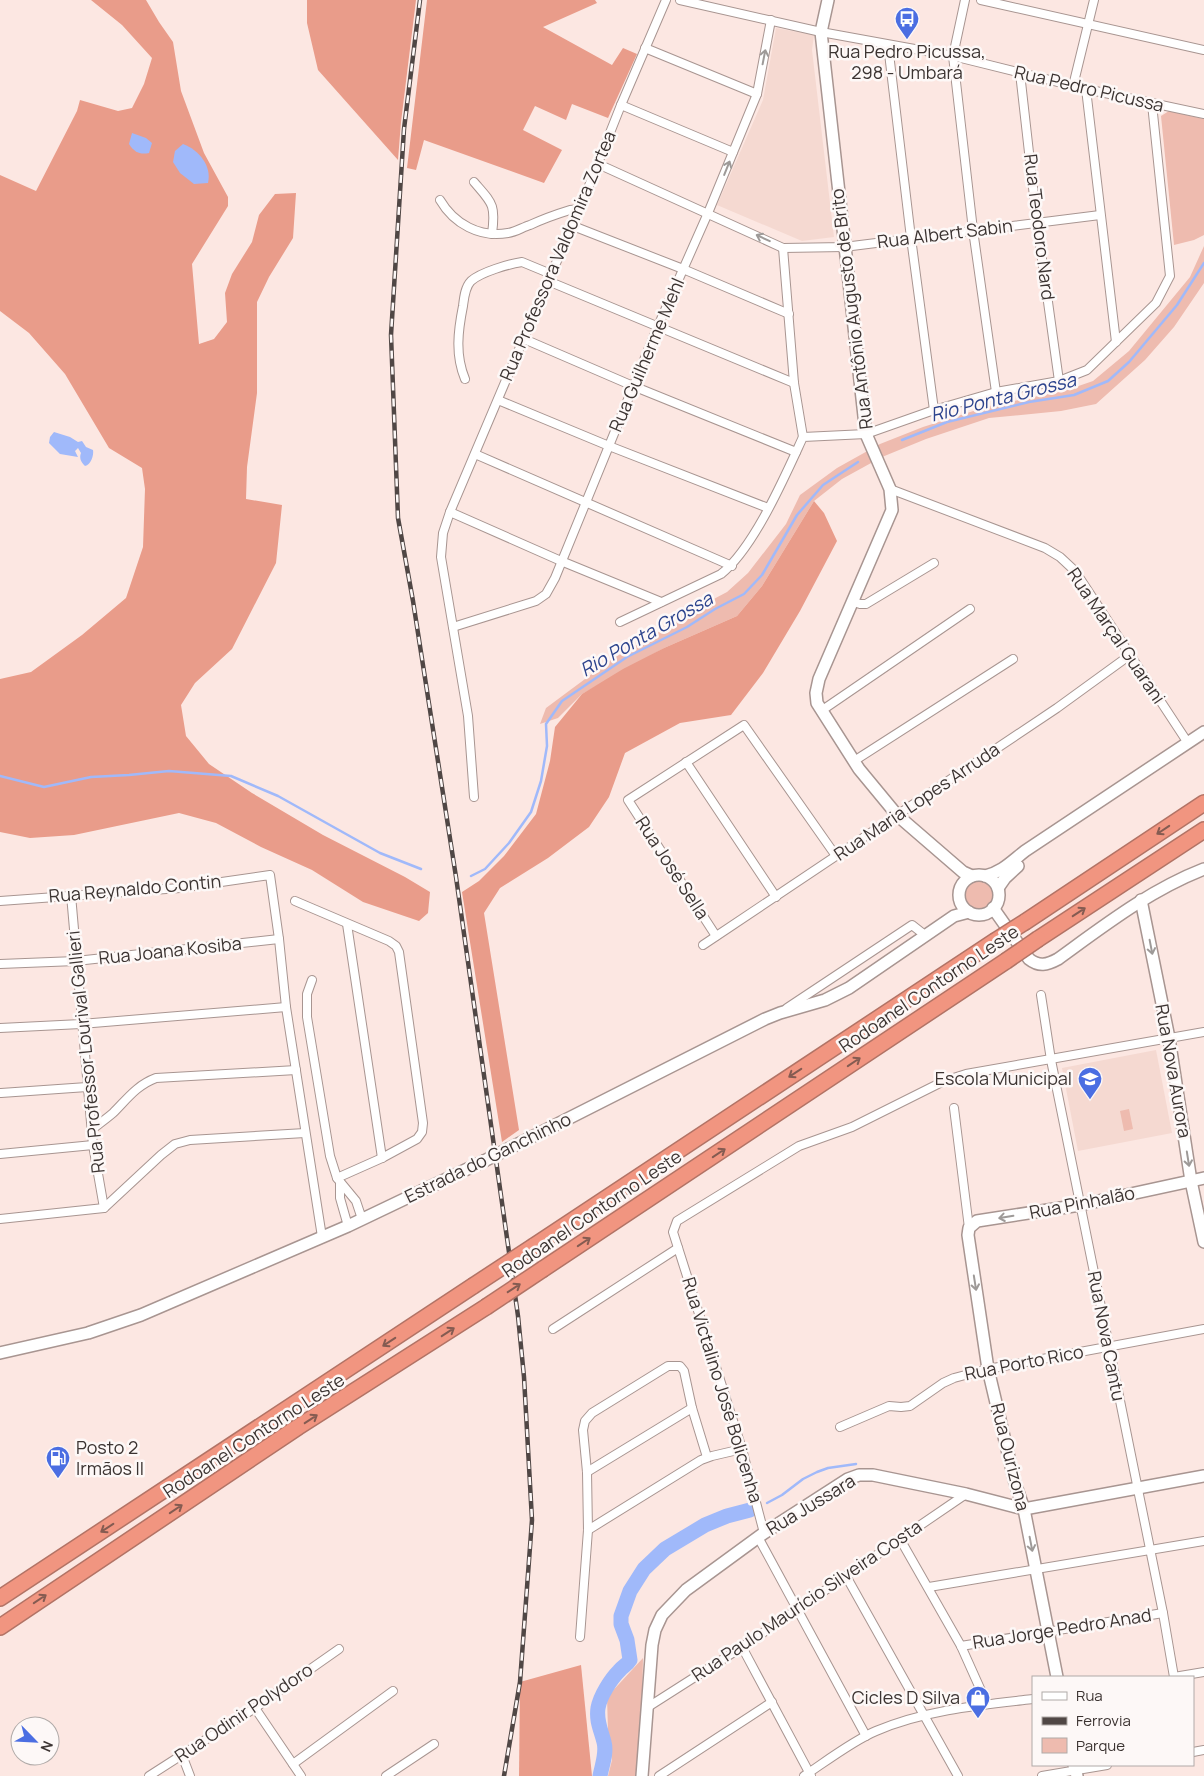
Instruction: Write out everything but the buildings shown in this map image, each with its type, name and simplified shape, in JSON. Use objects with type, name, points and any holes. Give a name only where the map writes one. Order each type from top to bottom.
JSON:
[{"type":"highway","name":"Rodoanel Contorno Leste","points":[[0,1598],[1204,803]]},
{"type":"highway","name":"Rodoanel Contorno Leste","points":[[0,1627],[298,1427],[486,1307],[1204,830]]},
{"type":"street","name":"Rua Professora Valdomira Zortea","points":[[474,797],[468,716],[441,557],[443,533],[450,512],[580,209],[644,48],[666,0]]},
{"type":"street","name":"Rua Pedro Picussa","points":[[680,0],[707,3],[821,32],[953,56],[1073,86],[1204,114]]},
{"type":"street","name":"Rua Antônio Augusto de Brito","points":[[828,0],[821,32],[866,434],[890,489],[892,510],[854,602],[819,679],[816,693],[817,703],[854,761],[897,815],[967,876]]},
{"type":"street","points":[[965,0],[953,56],[973,230],[996,392]]},
{"type":"street","points":[[981,0],[1204,50]]},
{"type":"street","points":[[1073,86],[1094,0]]},
{"type":"street","name":"Rua Guilherme Mehl","points":[[453,627],[542,598],[555,578],[658,326],[708,213],[757,94],[771,20]]},
{"type":"street","points":[[888,45],[934,410]]},
{"type":"street","points":[[644,48],[757,94]]},
{"type":"street","name":"Rua Teodoro Nard","points":[[1020,73],[1037,222],[1059,381]]},
{"type":"street","points":[[1086,89],[1116,342]]},
{"type":"street","points":[[803,437],[866,434],[934,410],[996,392],[1059,381],[1087,370],[1156,303],[1170,276],[1152,104]]},
{"type":"street","points":[[621,105],[733,152]]},
{"type":"street","name":"Rua Albert Sabin","points":[[598,164],[783,248],[844,247],[1100,215]]},
{"type":"street","points":[[474,182],[492,202],[494,214],[492,234]]},
{"type":"street","points":[[440,200],[447,213],[458,221],[474,231],[492,234],[509,233],[570,210],[580,209]]},
{"type":"street","points":[[572,226],[683,269],[788,314]]},
{"type":"street","points":[[620,622],[721,574],[732,566],[768,508],[803,437],[794,384],[783,248]]},
{"type":"street","points":[[465,379],[461,368],[458,332],[469,282],[477,276],[522,262],[549,278],[794,384]]},
{"type":"street","points":[[524,339],[633,386],[796,452]]},
{"type":"street","points":[[498,400],[768,508]]},
{"type":"street","points":[[475,454],[732,566]]},
{"type":"street","name":"Rua Marçal Guarani","points":[[890,489],[1045,548],[1060,557],[1075,571],[1188,743]]},
{"type":"street","points":[[450,512],[561,561],[661,602]]},
{"type":"street","points":[[854,602],[866,604],[934,563]]},
{"type":"street","points":[[821,711],[970,608]]},
{"type":"street","name":"Rua Maria Lopes Arruda","points":[[703,945],[1057,708],[1130,655]]},
{"type":"street","points":[[854,761],[1013,659]]},
{"type":"street","points":[[776,896],[686,762],[744,726],[836,856]]},
{"type":"street","points":[[985,876],[995,883],[998,888],[998,900],[993,908],[986,913],[969,912],[961,903],[960,891],[967,876],[985,876],[1004,869],[1025,851],[1204,732]]},
{"type":"street","name":"Rua José Sella","points":[[686,762],[628,800],[716,936]]},
{"type":"street","points":[[998,888],[1010,874],[1075,818]]},
{"type":"street","points":[[993,908],[1029,959],[1034,963],[1045,965],[1058,959],[1141,900],[1176,881],[1204,869]]},
{"type":"street","name":"Rua Reynaldo Contin","points":[[0,901],[180,888],[270,875],[279,939]]},
{"type":"street","name":"Rua Professor Lourival Gallieri","points":[[71,895],[93,1144],[104,1208]]},
{"type":"street","name":"Rua Nova Aurora","points":[[1141,900],[1169,1038],[1191,1181],[1204,1242]]},
{"type":"street","points":[[295,901],[389,941],[400,952],[423,1123],[422,1132],[417,1139],[339,1181]]},
{"type":"street","name":"Estrada do Ganchinho","points":[[954,916],[961,903]]},
{"type":"street","name":"Estrada do Ganchinho","points":[[0,1353],[80,1335],[134,1317],[348,1226],[484,1161],[780,1013],[815,1003],[849,988],[954,916],[969,912]]},
{"type":"street","points":[[347,924],[382,1158]]},
{"type":"street","points":[[780,1013],[912,925],[926,936]]},
{"type":"street","points":[[279,939],[286,1007],[322,1237]]},
{"type":"street","name":"Rua Joana Kosiba","points":[[0,964],[76,961],[279,939]]},
{"type":"street","points":[[312,980],[307,994],[307,1017],[330,1156],[339,1181],[340,1198],[348,1226]]},
{"type":"street","name":"Rua Nova Cantu","points":[[1041,995],[1051,1060],[1136,1488],[1163,1613],[1174,1676]]},
{"type":"street","points":[[0,1028],[81,1024],[286,1007]]},
{"type":"street","points":[[1051,1060],[1204,1032]]},
{"type":"street","name":"Rua Victalino José Bolicenha","points":[[866,1736],[796,1610],[761,1535],[742,1449],[678,1248],[674,1232],[677,1221],[799,1146],[852,1127],[944,1081],[966,1074],[1051,1060]]},
{"type":"street","points":[[92,1130],[113,1113],[137,1088],[156,1078],[296,1070]]},
{"type":"street","points":[[1,1093],[87,1087]]},
{"type":"street","points":[[954,1108],[969,1231]]},
{"type":"street","points":[[0,1219],[104,1208],[175,1144],[190,1140],[305,1133]]},
{"type":"street","points":[[0,1154],[93,1144]]},
{"type":"street","name":"Rua Pinhalão","points":[[969,1231],[977,1221],[1080,1205],[1204,1178]]},
{"type":"street","points":[[339,1181],[356,1201],[362,1219]]},
{"type":"street","points":[[340,1198],[345,1200],[351,1195]]},
{"type":"street","name":"Rua Ourizona","points":[[969,1231],[988,1369],[1015,1484],[1024,1509],[1058,1676]]},
{"type":"street","points":[[553,1329],[678,1248]]},
{"type":"street","name":"Rua Porto Rico","points":[[840,1427],[889,1406],[901,1408],[910,1406],[943,1383],[954,1378],[988,1369],[1204,1329]]},
{"type":"street","points":[[580,1637],[588,1530],[587,1472],[583,1430],[585,1421],[592,1413],[668,1366],[680,1366],[684,1371],[692,1408],[707,1457]]},
{"type":"street","points":[[587,1472],[692,1408]]},
{"type":"street","points":[[588,1530],[707,1457],[742,1449]]},
{"type":"street","name":"Rua Jussara","points":[[642,1776],[652,1645],[655,1630],[662,1615],[686,1590],[761,1535],[848,1479],[859,1475],[873,1475],[966,1494],[1024,1509],[1204,1476]]},
{"type":"street","name":"Rua Paulo Maurício Silveira Costa","points":[[648,1707],[742,1647],[966,1494]]},
{"type":"street","points":[[900,1539],[961,1646],[987,1704]]},
{"type":"street","points":[[929,1587],[1204,1541]]},
{"type":"street","points":[[846,1576],[958,1776]]},
{"type":"street","name":"Rua Jorge Pedro Anad","points":[[961,1646],[1049,1630],[1163,1613]]},
{"type":"street","points":[[742,1647],[808,1775],[866,1736],[908,1719],[987,1704],[1032,1699]]},
{"type":"street","name":"Rua Odinir Polydoro","points":[[150,1776],[255,1708],[339,1648]]},
{"type":"street","points":[[1180,1676],[1204,1672]]},
{"type":"street","points":[[294,1764],[393,1691]]},
{"type":"street","points":[[659,1776],[772,1702]]},
{"type":"street","points":[[255,1708],[301,1776]]},
{"type":"street","points":[[386,1776],[434,1744]]},
{"type":"street","points":[[182,1754],[190,1776]]},
{"type":"street","points":[[1042,1776],[1101,1766]]},
{"type":"shaded area","points":[[91,0],[146,0],[173,42],[181,91],[204,153],[228,197],[228,206],[192,264],[199,344],[214,339],[227,322],[225,293],[232,274],[252,242],[259,215],[275,194],[296,193],[293,238],[269,277],[257,302],[257,393],[247,467],[246,499],[282,505],[276,563],[232,649],[195,683],[181,705],[186,736],[209,764],[252,793],[323,835],[430,892],[428,913],[419,921],[363,902],[312,870],[261,847],[216,823],[179,813],[74,835],[30,838],[0,832],[0,679],[31,672],[82,635],[126,598],[143,547],[145,489],[142,468],[109,448],[65,374],[29,333],[0,311],[0,175],[36,191],[77,111],[80,100],[118,111],[132,108],[144,84],[152,58],[122,25]]},
{"type":"shaded area","points":[[307,0],[416,0],[398,160],[318,70],[307,23]]},
{"type":"shaded area","points":[[427,0],[595,0],[597,3],[543,27],[612,65],[623,48],[637,54],[608,118],[572,104],[566,120],[535,106],[523,130],[562,150],[544,183],[424,140],[416,170],[407,168]]},
{"type":"shaded area","points":[[776,28],[814,35],[812,50],[834,237],[802,241],[717,205],[763,100]]},
{"type":"shaded area","points":[[814,501],[824,513],[837,541],[800,611],[763,673],[731,715],[680,723],[625,753],[609,797],[589,827],[548,858],[500,888],[484,913],[519,1130],[502,1142],[462,892],[479,881],[504,856],[536,814],[550,761],[555,727],[582,694],[623,669],[664,648],[737,616],[762,586]]},
{"type":"shaded area","points":[[1156,1050],[1172,1133],[1078,1151],[1062,1068]]},
{"type":"shaded area","points":[[581,1665],[592,1776],[519,1776],[520,1682]]},
{"type":"green space","points":[[1169,111],[1204,119],[1204,235],[1194,240],[1174,245],[1161,116]]},
{"type":"green space","points":[[1204,246],[1204,283],[1174,327],[1145,360],[1096,404],[1061,411],[989,418],[926,439],[882,457],[842,479],[814,501],[762,586],[737,616],[664,648],[582,694],[558,718],[540,724],[546,708],[612,659],[691,611],[727,592],[748,573],[786,524],[800,495],[837,468],[880,444],[923,427],[989,406],[1064,391],[1093,381],[1129,351],[1190,277]]},
{"type":"green space","points":[[979,878],[990,883],[995,894],[990,905],[979,910],[968,905],[963,894],[968,883]]},
{"type":"green space","points":[[1129,1109],[1133,1129],[1124,1131],[1120,1111]]},
{"type":"green space","points":[[643,1658],[641,1746],[637,1776],[608,1776],[612,1760],[608,1731],[607,1697]]},
{"type":"water","points":[[132,133],[146,138],[152,143],[149,153],[140,153],[131,147],[129,144]]},
{"type":"water","points":[[183,144],[194,150],[203,159],[208,171],[208,183],[194,184],[180,173],[173,162],[175,151]]},
{"type":"water","points":[[54,432],[70,437],[78,442],[82,441],[86,447],[93,450],[89,464],[85,466],[82,463],[81,453],[78,448],[75,451],[78,457],[60,454],[49,443],[50,437]]},
{"type":"waterway","name":"Rio Ponta Grossa","points":[[902,440],[947,422],[1029,402],[1074,395],[1108,381],[1129,362],[1177,305],[1204,263]]},
{"type":"waterway","name":"Rio Ponta Grossa","points":[[471,876],[485,869],[509,843],[531,812],[541,781],[547,746],[546,724],[562,701],[627,657],[687,627],[715,609],[744,594],[762,575],[797,515],[823,485],[858,462]]},
{"type":"waterway","name":"Rio Ponta Grossa","points":[[0,776],[44,787],[91,777],[169,771],[231,776],[278,796],[380,853],[421,869]]},
{"type":"waterway","points":[[767,1503],[817,1472],[828,1468],[856,1464]]},
{"type":"waterway","points":[[600,1776],[605,1750],[598,1721],[598,1708],[609,1683],[630,1660],[627,1640],[621,1624],[621,1616],[630,1591],[644,1569],[665,1549],[705,1525],[727,1516],[750,1510]]},
{"type":"railway","points":[[420,0],[404,129],[391,335],[398,518],[413,601],[456,877],[518,1316],[524,1377],[532,1520],[520,1682],[504,1776]]},
{"type":"place","name":"Rua Pedro Picussa, 298 - Umbará","points":[[907,40]]},
{"type":"place","name":"Escola Municipal","points":[[1090,1100]]},
{"type":"place","name":"Posto 2 Irmãos II","points":[[58,1479]]},
{"type":"place","name":"Cicles D Silva","points":[[978,1719]]}]
